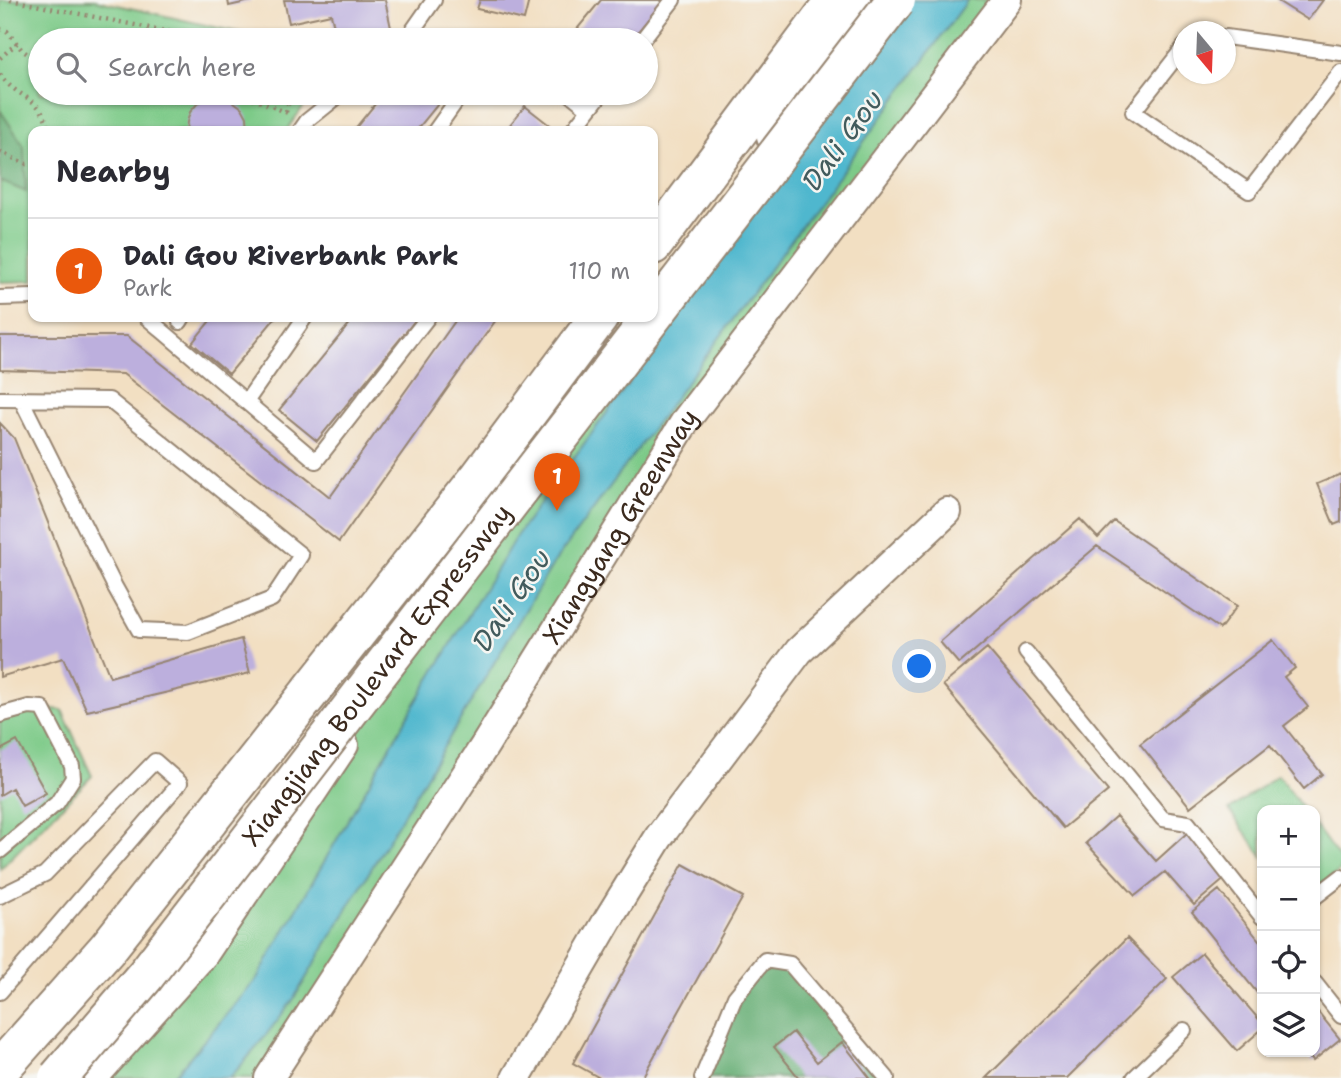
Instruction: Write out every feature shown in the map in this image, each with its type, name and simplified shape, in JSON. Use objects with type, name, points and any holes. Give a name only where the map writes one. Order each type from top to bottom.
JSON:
[{"type":"highway","points":[[658,239],[836,0]]},
{"type":"highway","name":"Xiangjiang Boulevard Expressway","points":[[658,309],[896,0]]},
{"type":"highway","name":"Xiangjiang Boulevard Expressway","points":[[0,1069],[107,949],[478,479],[595,322]]},
{"type":"highway","name":"Xiangjiang Boulevard Expressway","points":[[58,1078],[145,976],[648,322]]},
{"type":"street","points":[[658,298],[757,160],[856,0]]},
{"type":"street","name":"Xiangyang Greenway","points":[[269,1078],[485,745],[686,420],[1007,0]]},
{"type":"street","points":[[93,1078],[204,954],[432,614],[640,322]]},
{"type":"street","points":[[516,1078],[659,837],[799,651],[947,512]]},
{"type":"lane","points":[[414,28],[434,0]]},
{"type":"lane","points":[[651,28],[673,0]]},
{"type":"lane","points":[[1236,38],[1341,53]]},
{"type":"lane","points":[[1173,61],[1133,112],[1249,191],[1341,72]]},
{"type":"lane","points":[[304,126],[328,105]]},
{"type":"lane","points":[[439,126],[453,105]]},
{"type":"lane","points":[[584,105],[589,109]]},
{"type":"lane","points":[[576,126],[592,105]]},
{"type":"lane","points":[[0,298],[28,297]]},
{"type":"lane","points":[[152,322],[316,461],[424,322]]},
{"type":"lane","points":[[246,402],[302,322]]},
{"type":"lane","points":[[0,399],[21,399],[109,400],[301,555],[272,599],[188,632],[139,630],[21,399]]},
{"type":"lane","points":[[1026,652],[1163,819],[1188,823],[1257,911]]},
{"type":"lane","points":[[0,715],[29,707],[42,708],[72,766],[73,778],[57,803],[0,851]]},
{"type":"lane","points":[[0,896],[45,874],[155,761],[180,783],[0,992]]},
{"type":"lane","points":[[1320,893],[1341,877]]},
{"type":"lane","points":[[702,1078],[736,997],[765,960],[790,964],[887,1078]]},
{"type":"lane","points":[[1320,988],[1338,1006]]},
{"type":"lane","points":[[1134,1078],[1184,1030]]},
{"type":"path","points":[[10,0],[150,28]]},
{"type":"path","points":[[0,29],[7,30],[28,54]]},
{"type":"path","points":[[0,58],[17,43]]},
{"type":"path","points":[[0,74],[12,89],[28,98]]},
{"type":"path","points":[[37,105],[47,119],[48,126]]},
{"type":"path","points":[[269,105],[286,112],[304,126]]},
{"type":"path","points":[[286,112],[288,105]]},
{"type":"path","points":[[0,152],[28,164]]},
{"type":"green space","points":[[0,0],[95,0],[219,28],[28,28],[28,105],[304,105],[290,126],[28,126],[28,281],[0,282]]},
{"type":"green space","points":[[856,0],[1007,0],[686,420],[269,1078],[93,1078],[204,954],[414,603],[632,322],[658,322],[658,288],[757,160]]},
{"type":"green space","points":[[0,110],[24,146],[26,192],[0,180]]},
{"type":"green space","points":[[42,708],[62,710],[92,776],[0,869],[0,715]]},
{"type":"green space","points":[[1278,775],[1300,805],[1257,805],[1257,849],[1229,810]]},
{"type":"green space","points":[[1320,832],[1341,861],[1341,870],[1320,885]]},
{"type":"green space","points":[[765,960],[790,964],[887,1078],[702,1078],[735,997]]},
{"type":"water","name":"Dali Gou","points":[[910,0],[968,0],[553,564],[293,1000],[230,1078],[172,1078],[256,980],[416,702],[517,535]]},
{"type":"building","points":[[228,0],[250,0],[251,1],[229,6]]},
{"type":"building","points":[[284,0],[385,0],[391,28],[334,28],[331,14],[289,23]]},
{"type":"building","points":[[480,0],[529,0],[524,20],[477,9]]},
{"type":"building","points":[[601,0],[664,0],[641,28],[578,28]]},
{"type":"building","points":[[1276,0],[1323,0],[1308,20]]},
{"type":"building","points":[[196,105],[238,105],[247,117],[248,126],[187,126],[190,112]]},
{"type":"building","points":[[374,105],[437,105],[420,126],[357,126]]},
{"type":"building","points":[[525,106],[551,126],[509,126]]},
{"type":"building","points":[[209,322],[272,322],[229,374],[192,343]]},
{"type":"building","points":[[351,322],[414,322],[317,441],[279,410]]},
{"type":"building","points":[[454,322],[494,322],[339,542],[123,374],[0,370],[0,336],[127,336],[330,497]]},
{"type":"building","points":[[0,423],[14,438],[110,677],[241,639],[250,673],[87,711],[63,658],[0,677]]},
{"type":"building","points":[[1341,474],[1341,522],[1334,525],[1317,484]]},
{"type":"building","points":[[1080,519],[1098,538],[1114,521],[1237,606],[1220,629],[1097,546],[959,664],[940,642]]},
{"type":"building","points":[[1273,640],[1295,668],[1284,677],[1308,707],[1284,726],[1322,774],[1304,789],[1270,745],[1190,807],[1140,744]]},
{"type":"building","points":[[987,648],[1108,791],[1063,828],[943,685]]},
{"type":"building","points":[[17,741],[46,793],[22,806],[12,788],[0,795],[0,750]]},
{"type":"building","points":[[1116,816],[1156,861],[1187,833],[1227,877],[1194,905],[1165,872],[1135,896],[1086,843]]},
{"type":"building","points":[[683,864],[743,897],[642,1078],[600,1078],[573,1063]]},
{"type":"building","points":[[1219,890],[1257,938],[1257,993],[1192,912]]},
{"type":"building","points":[[1127,938],[1167,979],[1067,1078],[986,1078]]},
{"type":"building","points":[[1202,953],[1257,1017],[1257,1033],[1237,1051],[1173,977]]},
{"type":"building","points":[[1320,1014],[1340,1039],[1320,1055]]},
{"type":"building","points":[[793,1032],[817,1062],[842,1042],[870,1078],[799,1078],[774,1047]]},
{"type":"place","name":"Dali Gou Riverbank Park","points":[[557,511]]}]
